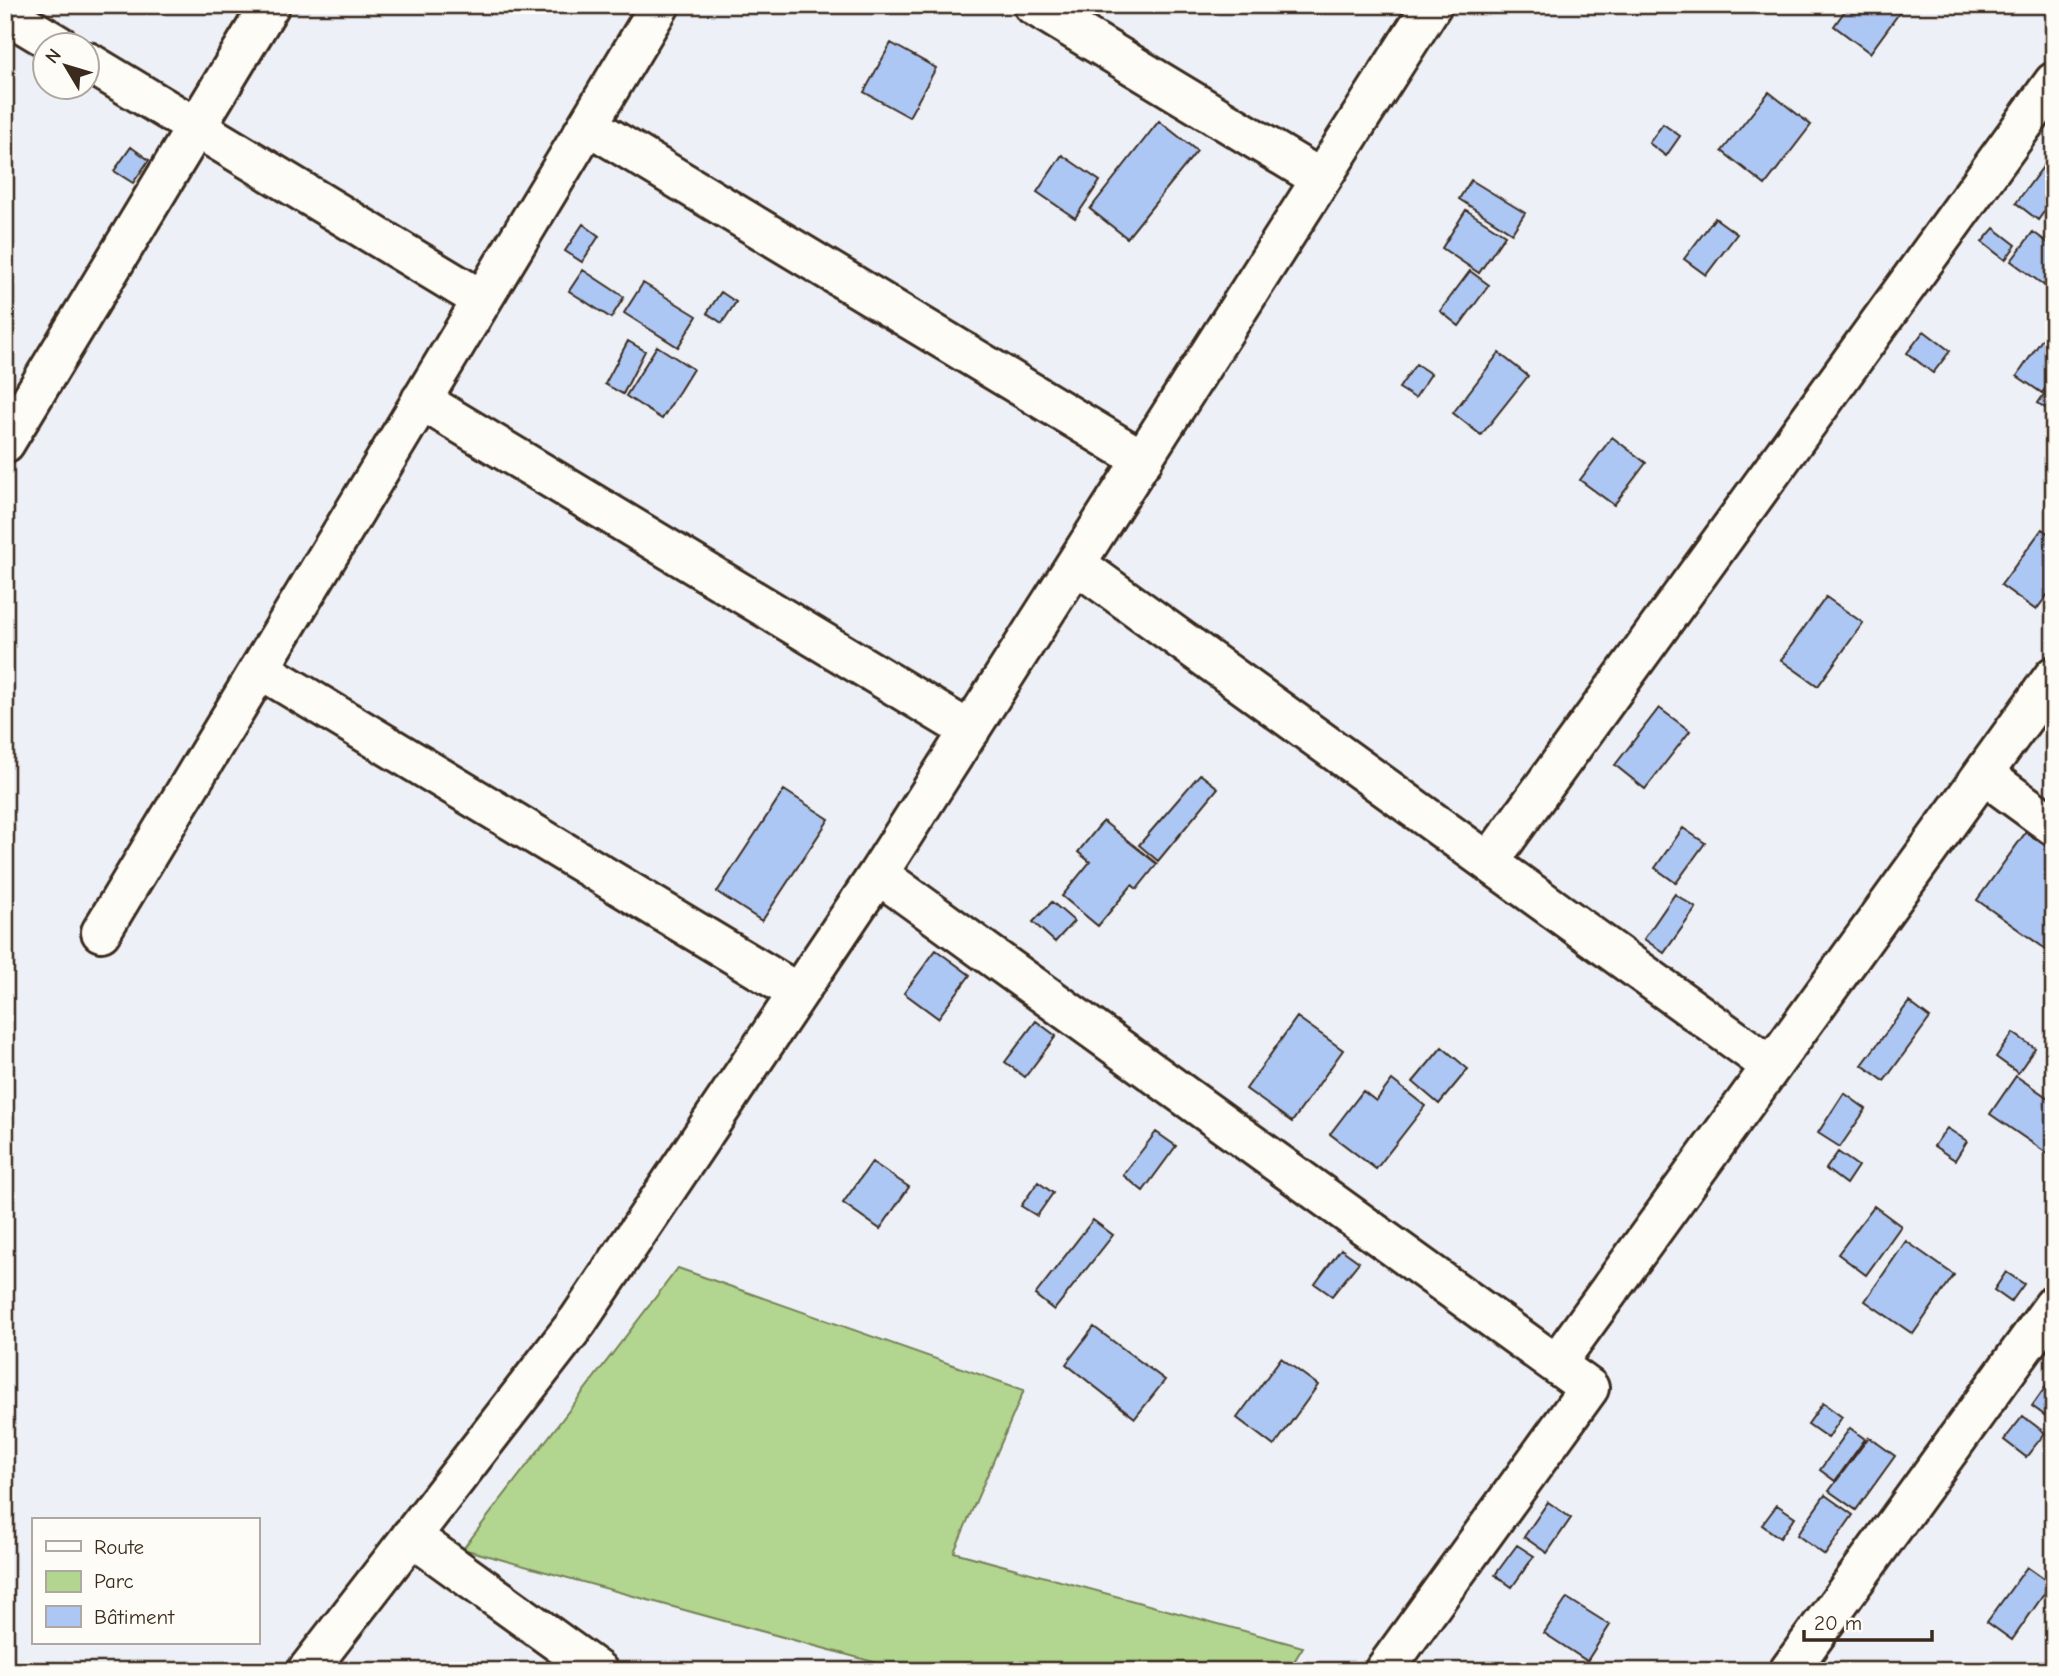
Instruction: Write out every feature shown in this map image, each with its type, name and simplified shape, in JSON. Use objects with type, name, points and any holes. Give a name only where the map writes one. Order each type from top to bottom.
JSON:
[{"type":"street","points":[[5,443],[270,5]]},
{"type":"street","points":[[101,932],[660,5]]},
{"type":"street","points":[[1033,5],[1321,179]]},
{"type":"street","points":[[307,1671],[578,1321],[878,874],[1432,5]]},
{"type":"street","points":[[5,13],[37,32]]},
{"type":"street","points":[[102,71],[482,300]]},
{"type":"street","points":[[1489,862],[2054,82]]},
{"type":"street","points":[[588,125],[1143,460]]},
{"type":"street","points":[[421,400],[970,731]]},
{"type":"street","points":[[1076,564],[1771,1066]]},
{"type":"street","points":[[260,669],[798,993]]},
{"type":"street","points":[[1556,1364],[2054,676]]},
{"type":"street","points":[[1983,774],[2054,826]]},
{"type":"street","points":[[878,874],[1589,1388],[1384,1671]]},
{"type":"street","points":[[1789,1671],[2054,1305]]},
{"type":"street","points":[[411,1536],[598,1671]]},
{"type":"green space","points":[[678,1268],[1024,1390],[954,1552],[1303,1647],[1288,1671],[906,1671],[463,1549]]},
{"type":"building","points":[[1849,5],[1905,5],[1870,53],[1834,26]]},
{"type":"building","points":[[891,43],[936,68],[909,117],[864,92]]},
{"type":"building","points":[[1769,92],[1811,125],[1765,185],[1722,151]]},
{"type":"building","points":[[1159,121],[1197,151],[1127,238],[1090,209]]},
{"type":"building","points":[[1663,124],[1680,136],[1666,156],[1649,143]]},
{"type":"building","points":[[131,147],[149,160],[133,183],[114,171]]},
{"type":"building","points":[[2054,152],[2054,198],[2038,220],[2016,203]]},
{"type":"building","points":[[1062,155],[1100,181],[1075,218],[1037,192]]},
{"type":"building","points":[[1471,180],[1525,213],[1512,233],[1459,199]]},
{"type":"building","points":[[1466,210],[1505,235],[1479,273],[1442,248]]},
{"type":"building","points":[[1715,218],[1737,234],[1706,275],[1684,259]]},
{"type":"building","points":[[583,224],[599,236],[582,262],[565,251]]},
{"type":"building","points":[[1994,228],[2016,245],[2005,260],[1982,242]]},
{"type":"building","points":[[2033,232],[2054,247],[2053,292],[2011,261]]},
{"type":"building","points":[[583,270],[624,297],[611,318],[569,291]]},
{"type":"building","points":[[1470,271],[1489,285],[1459,326],[1440,311]]},
{"type":"building","points":[[643,283],[697,316],[678,347],[624,313]]},
{"type":"building","points":[[721,292],[736,302],[722,323],[707,313]]},
{"type":"building","points":[[1924,331],[1950,351],[1933,373],[1907,353]]},
{"type":"building","points":[[2043,338],[2054,345],[2054,376],[2042,393],[2017,376]]},
{"type":"building","points":[[628,341],[645,351],[623,394],[605,384]]},
{"type":"building","points":[[657,346],[693,369],[662,419],[626,396]]},
{"type":"building","points":[[1499,353],[1528,376],[1481,435],[1453,413]]},
{"type":"building","points":[[1416,364],[1431,374],[1415,398],[1399,388]]},
{"type":"building","points":[[2054,380],[2054,414],[2038,403]]},
{"type":"building","points":[[1612,437],[1646,463],[1614,505],[1580,480]]},
{"type":"building","points":[[2042,529],[2054,538],[2054,586],[2036,610],[2001,585]]},
{"type":"building","points":[[1826,597],[1863,623],[1818,686],[1781,660]]},
{"type":"building","points":[[1659,708],[1690,731],[1645,789],[1615,765]]},
{"type":"building","points":[[1200,774],[1218,788],[1158,861],[1139,845]]},
{"type":"building","points":[[784,790],[829,819],[762,921],[717,892]]},
{"type":"building","points":[[1103,821],[1157,864],[1137,889],[1132,885],[1098,926],[1062,896],[1090,862],[1078,852]]},
{"type":"building","points":[[1683,828],[1705,843],[1676,883],[1655,868]]},
{"type":"building","points":[[2026,832],[2054,852],[2054,955],[1977,900]]},
{"type":"building","points":[[1675,894],[1696,908],[1664,953],[1644,939]]},
{"type":"building","points":[[1052,902],[1074,921],[1055,942],[1033,922]]},
{"type":"building","points":[[936,950],[970,975],[938,1018],[904,993]]},
{"type":"building","points":[[1909,1002],[1930,1018],[1884,1081],[1862,1065]]},
{"type":"building","points":[[1297,1017],[1343,1050],[1292,1122],[1246,1089]]},
{"type":"building","points":[[1036,1021],[1056,1036],[1025,1077],[1005,1062]]},
{"type":"building","points":[[2013,1033],[2035,1048],[2018,1073],[1996,1057]]},
{"type":"building","points":[[1442,1047],[1468,1069],[1439,1104],[1413,1082]]},
{"type":"building","points":[[2016,1076],[2054,1102],[2054,1158],[1990,1114]]},
{"type":"building","points":[[1392,1080],[1425,1106],[1376,1169],[1330,1134],[1363,1091],[1376,1101]]},
{"type":"building","points":[[1844,1093],[1866,1109],[1840,1147],[1818,1133]]},
{"type":"building","points":[[1947,1128],[1967,1141],[1955,1160],[1934,1146]]},
{"type":"building","points":[[1156,1132],[1176,1146],[1143,1191],[1123,1175]]},
{"type":"building","points":[[1838,1152],[1858,1166],[1846,1184],[1826,1169]]},
{"type":"building","points":[[872,1162],[909,1187],[880,1229],[843,1203]]},
{"type":"building","points":[[1038,1182],[1053,1193],[1037,1216],[1021,1206]]},
{"type":"building","points":[[1874,1206],[1901,1226],[1866,1275],[1838,1254]]},
{"type":"building","points":[[1093,1220],[1113,1235],[1054,1310],[1035,1295]]},
{"type":"building","points":[[1906,1241],[1954,1275],[1913,1334],[1865,1301]]},
{"type":"building","points":[[1341,1249],[1359,1262],[1332,1296],[1315,1284]]},
{"type":"building","points":[[2006,1272],[2024,1284],[2011,1302],[1994,1290]]},
{"type":"building","points":[[1094,1327],[1165,1380],[1135,1418],[1066,1364]]},
{"type":"building","points":[[1281,1358],[1318,1385],[1274,1446],[1237,1418]]},
{"type":"building","points":[[2054,1375],[2054,1415],[2051,1420],[2032,1406]]},
{"type":"building","points":[[1823,1403],[1842,1417],[1828,1438],[1808,1424]]},
{"type":"building","points":[[2023,1416],[2045,1433],[2026,1457],[2004,1440]]},
{"type":"building","points":[[1850,1428],[1865,1439],[1835,1481],[1820,1470]]},
{"type":"building","points":[[1869,1437],[1895,1456],[1856,1510],[1829,1491]]},
{"type":"building","points":[[1825,1495],[1853,1515],[1825,1555],[1797,1535]]},
{"type":"building","points":[[1548,1502],[1571,1518],[1547,1553],[1524,1537]]},
{"type":"building","points":[[1777,1505],[1795,1517],[1780,1538],[1762,1525]]},
{"type":"building","points":[[1517,1545],[1534,1556],[1512,1587],[1495,1575]]},
{"type":"building","points":[[2027,1567],[2051,1584],[2012,1640],[1987,1622]]},
{"type":"building","points":[[1567,1598],[1610,1625],[1587,1661],[1544,1633]]}]
